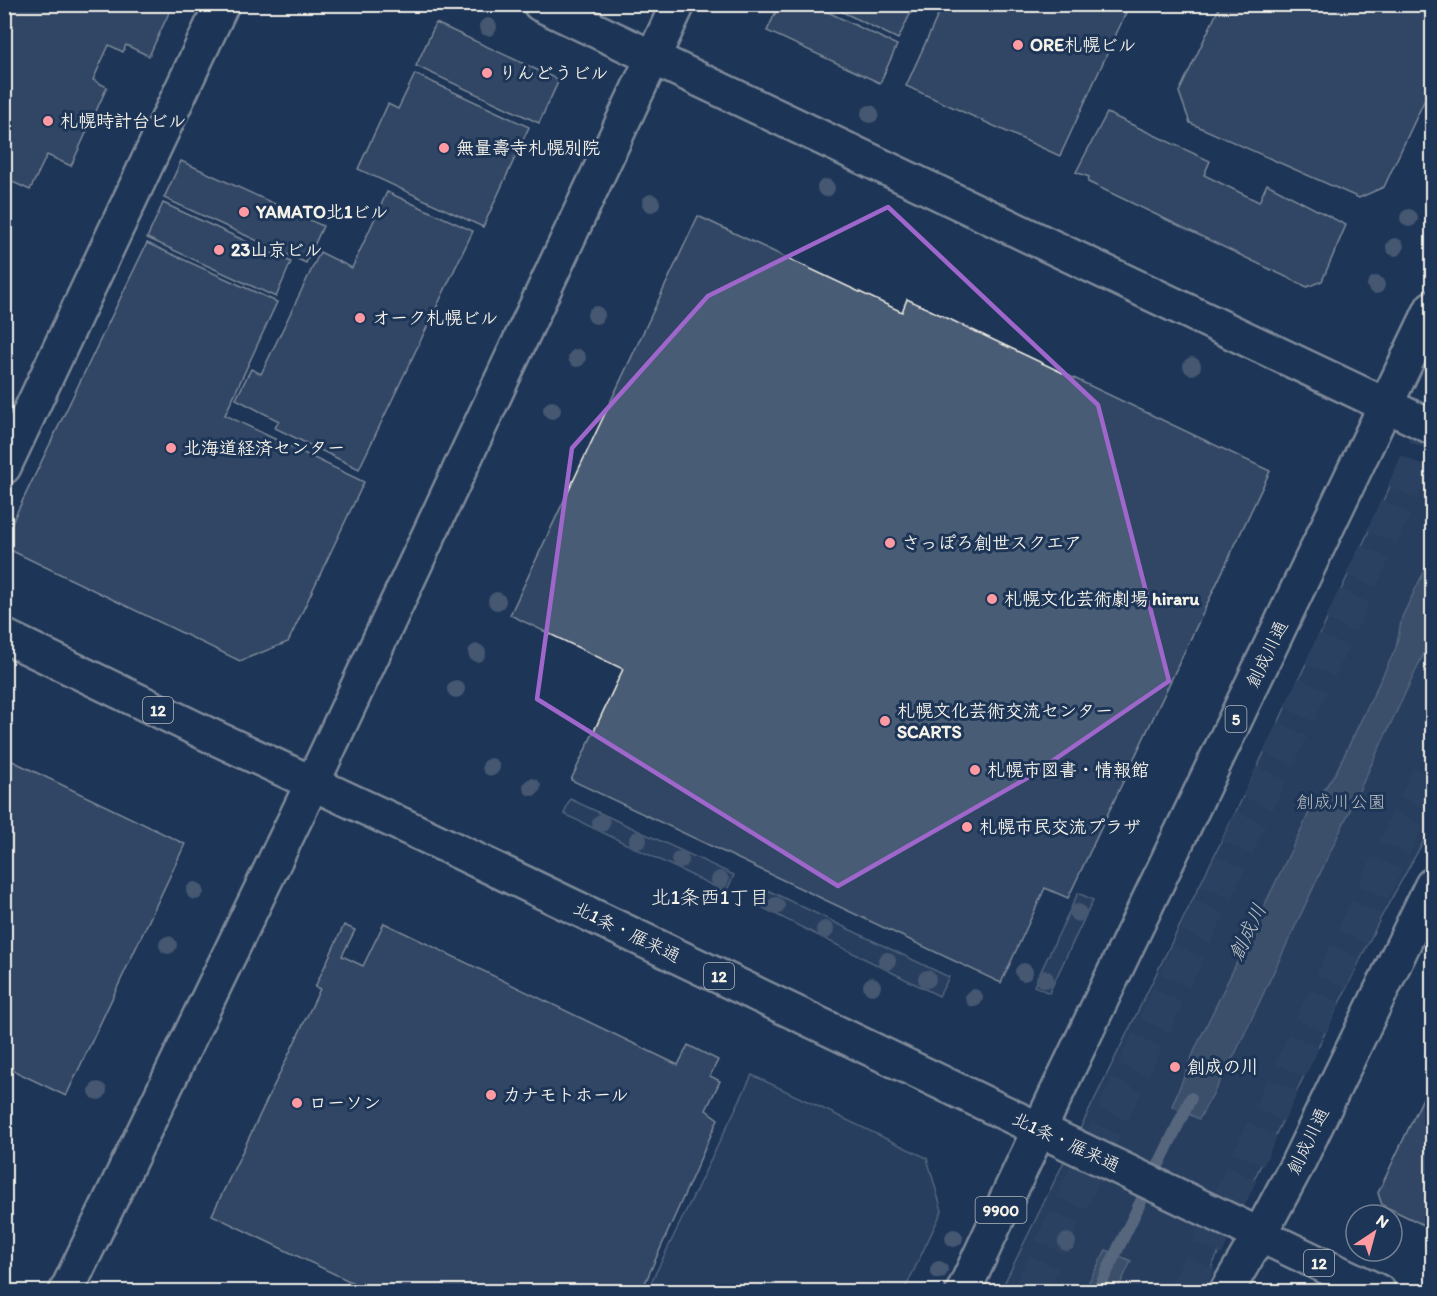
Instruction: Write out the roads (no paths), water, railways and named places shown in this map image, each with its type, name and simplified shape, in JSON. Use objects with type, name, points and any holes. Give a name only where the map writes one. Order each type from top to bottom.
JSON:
[{"type":"main road","points":[[4,467],[222,4]]},
{"type":"main road","points":[[540,4],[1432,428]]},
{"type":"main road","points":[[66,1292],[313,782],[678,4]]},
{"type":"main road","name":"創成川通","points":[[1039,1130],[1432,308]]},
{"type":"main road","name":"北1条・雁来通","points":[[4,636],[205,734],[313,782],[1380,1292]]},
{"type":"main road","name":"創成川通","points":[[1226,1292],[1297,1165],[1432,885]]},
{"type":"main road","name":"9900","points":[[963,1292],[1039,1130]]},
{"type":"waterway","name":"創成川","points":[[1097,1292],[1191,1098]]},
{"type":"tunnel","points":[[1030,1292],[1432,429]]},
{"type":"tunnel","points":[[1186,1292],[1432,767]]},
{"type":"place","name":"ORE札幌ビル","points":[[1018,45]]},
{"type":"place","name":"りんどうビル","points":[[487,73]]},
{"type":"place","name":"札幌時計台ビル","points":[[48,121]]},
{"type":"place","name":"無量壽寺札幌別院","points":[[444,148]]},
{"type":"place","name":"YAMATO北1ビル","points":[[244,212]]},
{"type":"place","name":"23山京ビル","points":[[219,250]]},
{"type":"place","name":"オーク札幌ビル","points":[[360,318]]},
{"type":"place","name":"北海道経済センター","points":[[171,448]]},
{"type":"place","name":"さっぽろ創世スクエア","points":[[890,543]]},
{"type":"place","name":"札幌文化芸術劇場 hiraru","points":[[992,599]]},
{"type":"place","name":"札幌文化芸術交流センター SCARTS","points":[[885,721]]},
{"type":"place","name":"札幌市図書・情報館","points":[[975,770]]},
{"type":"place","name":"札幌市民交流プラザ","points":[[967,827]]},
{"type":"place","name":"創成の川","points":[[1175,1067]]},
{"type":"place","name":"カナモトホール","points":[[491,1095]]},
{"type":"place","name":"ローソン","points":[[297,1103]]},
{"type":"district","name":"北1条西1丁目","points":[[710,897]]},
{"type":"park label","name":"創成川公園","points":[[1341,802]]}]
